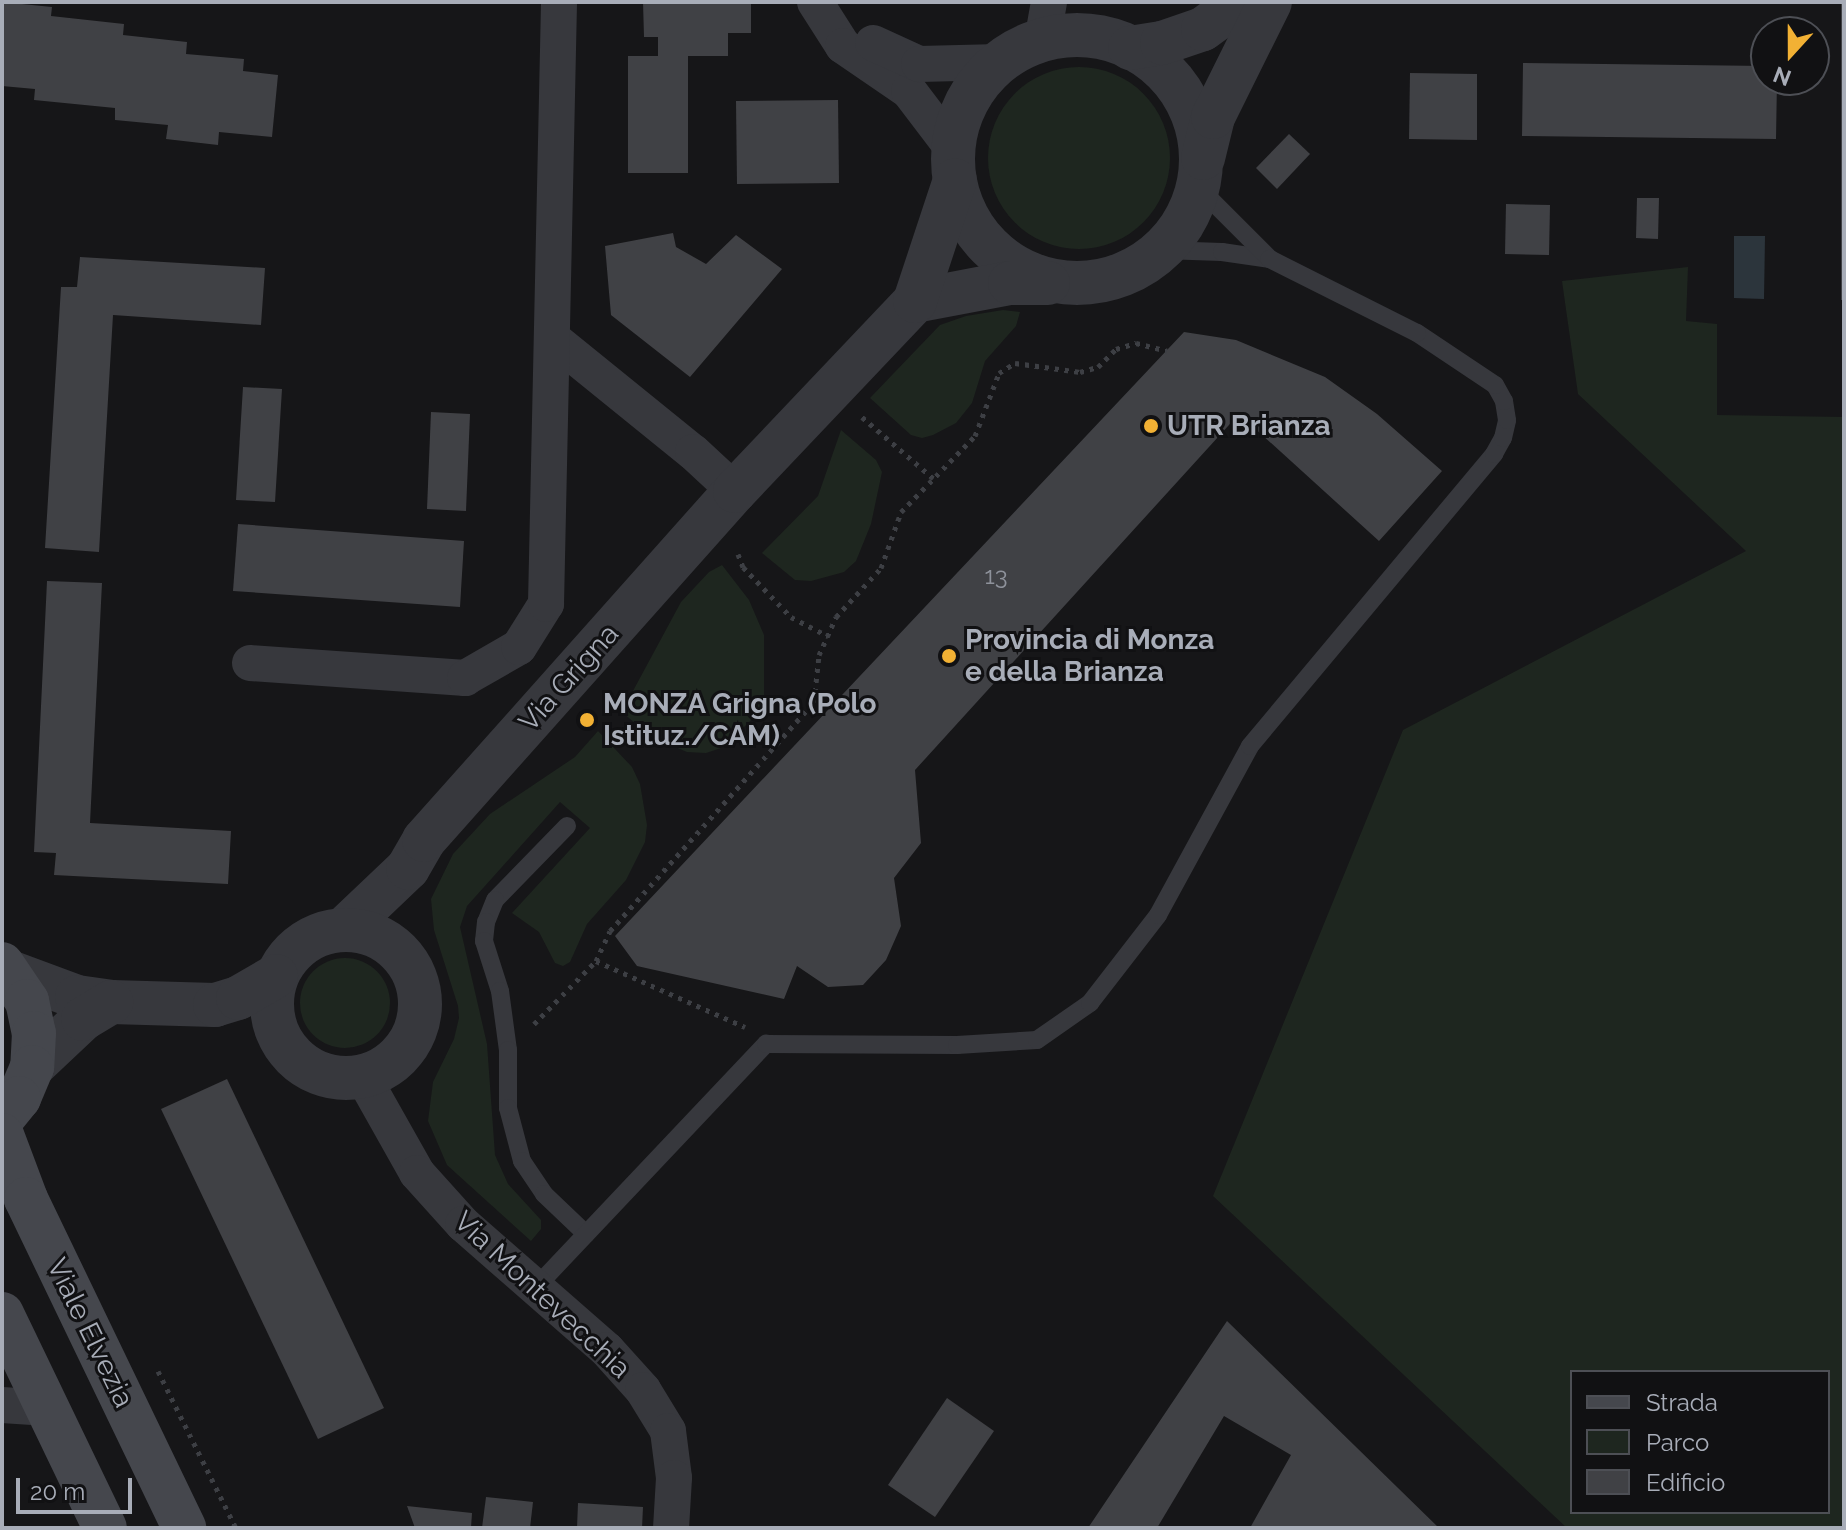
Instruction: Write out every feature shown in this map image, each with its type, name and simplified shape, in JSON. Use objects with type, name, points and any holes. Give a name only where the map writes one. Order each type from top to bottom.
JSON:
[{"type":"main road","points":[[2,1119],[19,1098],[32,1067],[34,1033],[27,1001],[6,968]]},
{"type":"main road","name":"Viale Elvezia","points":[[2,1135],[26,1199],[184,1528]]},
{"type":"main road","points":[[2,1315],[105,1528]]},
{"type":"street","points":[[250,663],[465,678],[519,647],[546,604],[559,2]]},
{"type":"street","points":[[1130,48],[1162,43],[1203,29],[1240,2]]},
{"type":"street","points":[[915,301],[1010,283],[1092,283],[1122,275],[1162,250],[1185,222],[1200,178],[1213,117],[1270,2]]},
{"type":"street","points":[[816,4],[889,52],[919,64],[1028,35],[1091,36],[1130,48],[1158,65],[1183,95],[1199,133],[1200,178]]},
{"type":"street","points":[[816,4],[843,46],[895,78],[909,91],[954,165],[965,215],[987,245],[1020,270],[1063,283]]},
{"type":"street","points":[[954,165],[966,104],[979,82],[1028,35]]},
{"type":"street","name":"Via Grigna","points":[[344,929],[408,868],[424,840],[735,491],[915,301],[954,165]]},
{"type":"street","points":[[552,338],[693,452],[735,491]]},
{"type":"street","name":"Via Grigna","points":[[393,946],[408,868]]},
{"type":"street","points":[[344,929],[378,937],[393,946],[409,964],[418,986],[421,1009],[416,1032],[403,1052],[385,1067],[363,1077],[339,1078],[315,1072],[294,1058],[279,1038],[272,1018],[271,997],[276,976],[287,957],[323,932],[344,929]]},
{"type":"street","points":[[6,968],[77,997],[111,1002],[215,1005],[248,994],[276,976]]},
{"type":"street","points":[[32,1067],[83,1019],[111,1002]]},
{"type":"street","points":[[215,1005],[279,1038]]},
{"type":"street","name":"Via Montevecchia","points":[[363,1077],[417,1173],[463,1224],[607,1350],[643,1390],[668,1431],[674,1478],[671,1528]]},
{"type":"street","points":[[2,1405],[48,1408]]},
{"type":"lane","points":[[1200,178],[1270,259]]},
{"type":"lane","points":[[536,1287],[766,1044],[957,1045],[1037,1040],[1090,1003],[1158,915],[1250,746],[1494,454],[1503,438],[1507,420],[1504,401],[1495,385],[1417,333],[1270,259],[1162,250]]},
{"type":"lane","points":[[567,826],[495,900],[486,922],[484,941],[500,991],[508,1050],[508,1108],[522,1161],[544,1194],[586,1234]]},
{"type":"path","points":[[508,1050],[596,961],[610,931],[814,702],[819,655],[836,617],[881,568],[901,512],[975,436],[999,373],[1015,363],[1080,372],[1098,367],[1116,349],[1136,343],[1167,351]]},
{"type":"path","points":[[853,408],[933,478]]},
{"type":"path","points":[[738,554],[743,567],[791,617],[828,636]]},
{"type":"path","points":[[596,961],[736,1021],[766,1044]]},
{"type":"green space","points":[[1079,67],[1114,74],[1130,82],[1143,94],[1155,107],[1163,123],[1170,158],[1163,193],[1155,209],[1143,222],[1130,234],[1114,242],[1079,249],[1044,242],[1028,234],[1015,222],[1003,209],[995,193],[988,158],[995,123],[1003,107],[1015,94],[1028,82],[1044,74]]},
{"type":"green space","points":[[1688,267],[1686,321],[1717,324],[1717,415],[1844,417],[1844,1528],[1567,1528],[1213,1196],[1403,730],[1746,551],[1578,394],[1562,281]]},
{"type":"green space","points":[[1003,310],[1020,312],[1016,326],[985,361],[972,403],[956,423],[922,438],[911,435],[870,398],[940,325],[966,316]]},
{"type":"green space","points":[[841,430],[876,460],[882,472],[871,524],[856,561],[844,572],[811,581],[795,580],[762,553],[818,496]]},
{"type":"green space","points":[[722,565],[749,600],[764,635],[764,700],[762,709],[724,747],[706,753],[687,752],[649,736],[619,709],[627,702],[681,602],[709,572]]},
{"type":"green space","points":[[598,731],[632,767],[640,784],[647,825],[645,842],[626,880],[587,924],[570,962],[563,966],[555,963],[539,932],[512,913],[590,828],[560,802],[467,906],[460,927],[487,1044],[495,1155],[508,1184],[541,1220],[541,1229],[531,1241],[447,1165],[428,1121],[433,1082],[454,1039],[459,1018],[434,930],[431,899],[453,854],[490,814],[575,757]]},
{"type":"green space","points":[[345,958],[362,961],[377,971],[387,986],[390,1003],[387,1020],[377,1035],[362,1045],[345,1048],[328,1045],[313,1035],[303,1020],[300,1003],[303,986],[313,971],[328,961]]},
{"type":"shaded area","points":[[1734,236],[1765,236],[1764,299],[1734,298]]},
{"type":"building","points":[[2,2],[52,7],[51,16],[124,24],[123,35],[187,42],[186,54],[244,59],[243,71],[278,75],[272,137],[219,132],[218,145],[166,139],[168,125],[115,120],[115,108],[34,100],[35,89],[2,86]]},
{"type":"building","points":[[643,2],[751,2],[751,33],[728,33],[728,56],[688,56],[688,173],[628,173],[628,56],[658,56],[658,37],[644,37]]},
{"type":"building","points":[[1841,2],[1844,2],[1844,300],[1841,300]]},
{"type":"building","points":[[1523,63],[1750,66],[1750,96],[1777,96],[1776,139],[1522,136]]},
{"type":"building","points":[[1410,73],[1477,74],[1477,140],[1409,139]]},
{"type":"building","points":[[838,100],[839,183],[737,184],[736,101]]},
{"type":"building","points":[[1289,134],[1310,154],[1277,189],[1256,168]]},
{"type":"building","points":[[1637,198],[1659,198],[1658,239],[1636,238]]},
{"type":"building","points":[[1506,204],[1550,205],[1549,255],[1505,254]]},
{"type":"building","points":[[673,233],[676,247],[706,264],[736,235],[782,269],[690,377],[611,315],[605,246]]},
{"type":"building","points":[[80,257],[265,268],[261,325],[113,315],[99,552],[45,548],[61,287],[77,287]]},
{"type":"building","name":"Provincia di Monza e della Brianza","points":[[1184,332],[1236,340],[1325,377],[1377,414],[1442,471],[1379,541],[1239,414],[915,770],[921,843],[894,878],[901,926],[886,960],[863,985],[828,987],[797,966],[784,999],[637,966],[615,936]]},
{"type":"building","points":[[243,387],[282,389],[275,502],[236,500]]},
{"type":"building","points":[[431,412],[470,414],[466,511],[427,509]]},
{"type":"building","points":[[238,524],[464,541],[460,607],[233,591]]},
{"type":"building","points":[[47,581],[102,583],[90,823],[231,831],[228,884],[54,875],[56,853],[34,852]]},
{"type":"building","points":[[227,1079],[384,1408],[318,1439],[161,1109]]},
{"type":"building","points":[[1227,1321],[1439,1528],[1250,1528],[1291,1455],[1224,1416],[1157,1528],[1088,1528]]},
{"type":"building","points":[[947,1398],[994,1431],[935,1517],[888,1485]]},
{"type":"building","points":[[486,1497],[533,1502],[530,1528],[482,1528]]},
{"type":"building","points":[[578,1503],[643,1507],[642,1528],[577,1528]]},
{"type":"building","points":[[407,1506],[472,1513],[471,1528],[415,1528]]},
{"type":"place","name":"UTR Brianza","points":[[1151,426]]},
{"type":"place","name":"Provincia di Monza e della Brianza","points":[[949,656]]},
{"type":"place","name":"MONZA Grigna (Polo Istituz./CAM)","points":[[587,720]]}]
